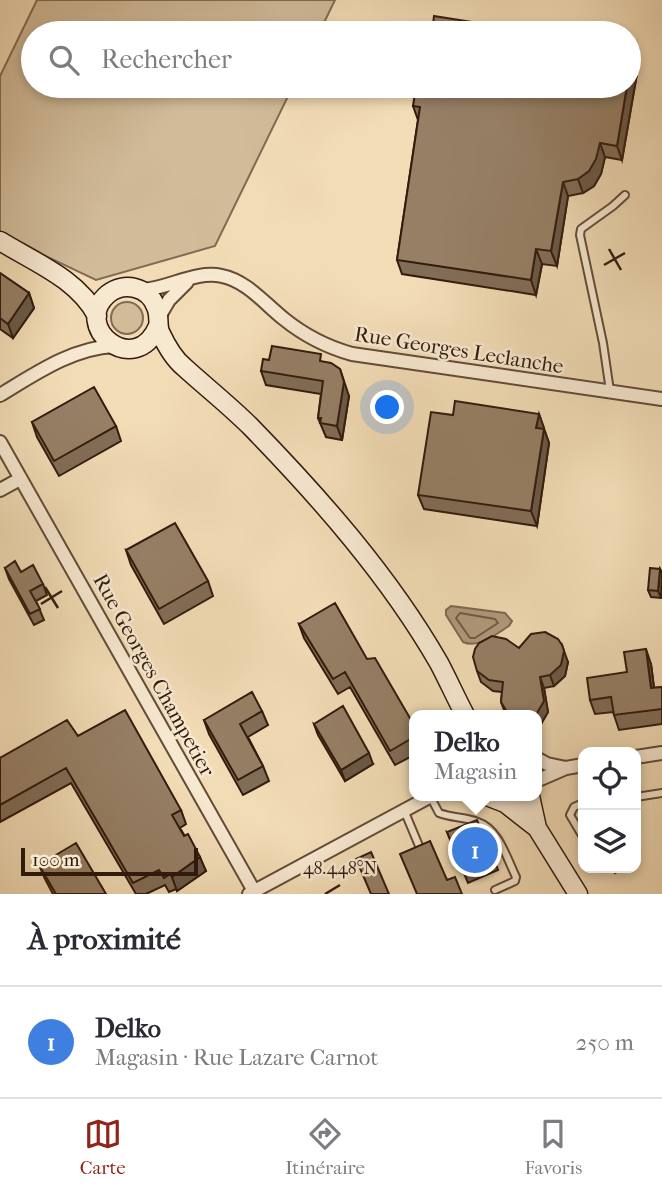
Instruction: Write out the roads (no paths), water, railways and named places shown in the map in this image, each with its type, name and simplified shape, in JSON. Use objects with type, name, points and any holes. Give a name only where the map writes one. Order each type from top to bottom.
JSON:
[{"type":"main road","points":[[0,241],[74,287],[87,300],[101,334],[114,346],[152,353],[180,364]]},
{"type":"main road","points":[[74,287],[109,294]]},
{"type":"main road","points":[[97,321],[103,300],[109,294],[125,287],[142,290],[154,301],[167,345],[180,364],[249,426],[321,504],[369,562],[439,663],[462,710]]},
{"type":"main road","points":[[134,349],[149,341],[158,321]]},
{"type":"main road","points":[[494,801],[537,828]]},
{"type":"main road","points":[[531,801],[537,828],[578,894]]},
{"type":"street","name":"Rue Georges Leclanche","points":[[142,290],[214,275],[232,279],[297,329],[326,346],[352,355],[662,398]]},
{"type":"street","points":[[158,321],[174,294],[190,279]]},
{"type":"street","points":[[73,354],[89,339],[97,321]]},
{"type":"street","points":[[0,395],[73,354],[95,347],[114,346]]},
{"type":"street","name":"Rue Georges Champetier","points":[[0,442],[251,892]]},
{"type":"street","points":[[0,490],[20,480]]},
{"type":"street","points":[[641,756],[662,753]]},
{"type":"street","points":[[542,761],[566,768]]},
{"type":"street","points":[[542,778],[578,766]]},
{"type":"street","points":[[251,892],[421,801]]},
{"type":"lane","points":[[610,391],[603,343],[580,235],[581,229],[625,195]]},
{"type":"lane","points":[[641,796],[662,793]]},
{"type":"lane","points":[[433,801],[439,813],[477,821],[488,826],[496,836],[516,877],[515,881],[495,890]]},
{"type":"lane","points":[[578,805],[570,815],[578,829]]},
{"type":"lane","points":[[404,810],[422,853]]},
{"type":"water","points":[[451,606],[505,613],[512,621],[509,626],[487,640],[469,644],[463,642],[446,615],[446,610]]},
{"type":"place","name":"Delko","points":[[475,850]]}]
